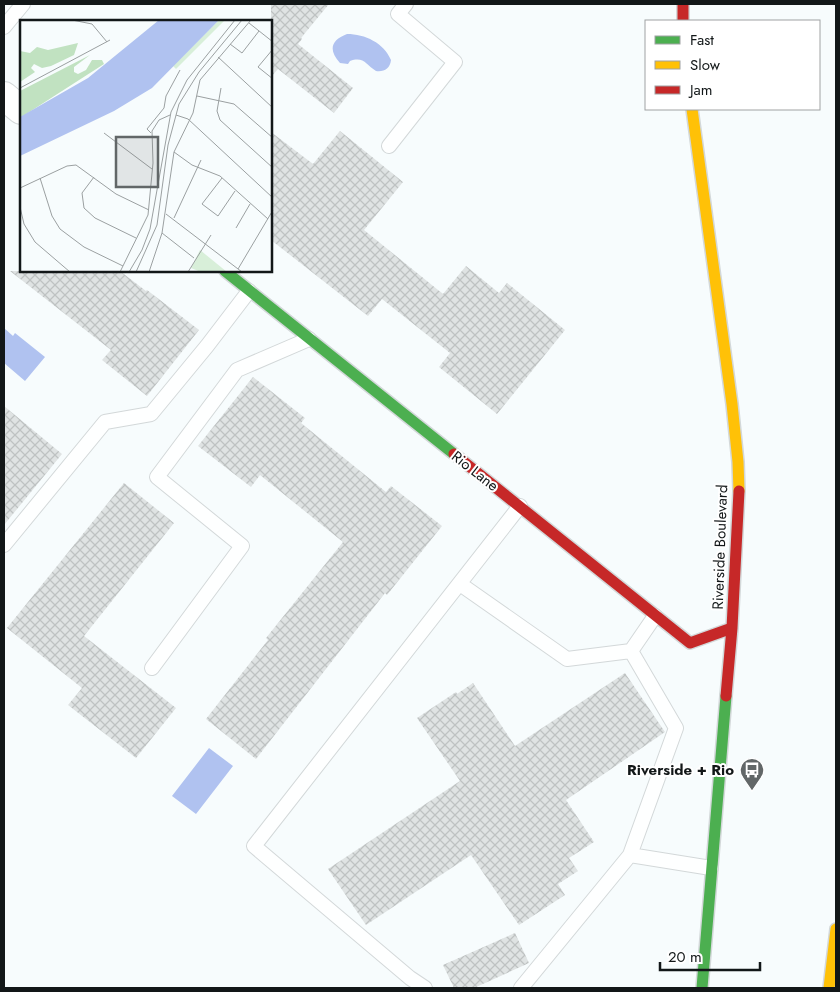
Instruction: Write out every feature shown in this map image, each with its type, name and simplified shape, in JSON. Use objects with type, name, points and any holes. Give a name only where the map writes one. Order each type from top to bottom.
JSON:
[{"type":"main road","points":[[683,4],[683,20]]},
{"type":"main road","name":"Riverside Boulevard","points":[[692,110],[738,462],[739,509],[732,628],[702,988]]},
{"type":"main road","name":"Rio Lane","points":[[225,272],[690,643],[732,628]]},
{"type":"main road","points":[[829,988],[836,930]]},
{"type":"street","points":[[4,96],[20,109]]},
{"type":"lane","points":[[4,27],[23,4]]},
{"type":"lane","points":[[389,146],[455,62],[398,14],[406,4]]},
{"type":"lane","points":[[4,545],[105,422],[151,414],[249,291]]},
{"type":"lane","points":[[152,668],[242,546],[157,477],[237,370],[309,339]]},
{"type":"lane","points":[[425,988],[410,978],[254,846],[520,506]]},
{"type":"lane","points":[[460,584],[567,659],[631,651],[655,616]]},
{"type":"lane","points":[[521,988],[630,855],[676,728],[631,651]]},
{"type":"lane","points":[[630,855],[711,868]]},
{"type":"water","points":[[347,34],[367,38],[379,44],[391,60],[388,68],[376,71],[362,60],[350,61],[348,64],[340,63],[334,54],[333,46],[337,39]]},
{"type":"water","points":[[4,328],[13,336],[15,333],[45,357],[25,381],[4,363]]},
{"type":"water","points":[[209,748],[233,766],[196,814],[172,796]]},
{"type":"building","points":[[271,4],[329,4],[298,44],[353,88],[334,113],[278,69],[272,76]]},
{"type":"building","points":[[340,131],[403,182],[364,230],[443,294],[466,266],[499,293],[507,283],[565,330],[497,414],[439,367],[450,353],[382,299],[368,316],[272,241],[272,133],[313,164]]},
{"type":"building","points":[[10,271],[121,272],[199,330],[147,396],[102,360],[111,350]]},
{"type":"building","points":[[253,377],[305,418],[301,423],[386,492],[391,486],[442,526],[387,595],[385,593],[256,759],[206,719],[268,640],[266,638],[343,542],[260,475],[251,487],[198,446]]},
{"type":"building","points":[[4,406],[62,454],[4,525]]},
{"type":"building","points":[[124,483],[174,523],[84,636],[176,708],[136,758],[68,705],[82,688],[7,628]]},
{"type":"building","points":[[625,673],[665,732],[566,800],[594,842],[569,858],[578,871],[558,884],[565,895],[519,925],[471,855],[366,925],[328,869],[460,781],[417,718],[473,683],[515,746]]},
{"type":"building","points":[[515,933],[529,963],[474,988],[454,988],[443,965]]},
{"type":"traffic: fast","points":[[226,272],[454,454]]},
{"type":"traffic: fast","points":[[702,988],[726,696]]},
{"type":"traffic: slow","points":[[692,110],[732,404],[739,491]]},
{"type":"traffic: slow","points":[[829,988],[836,929]]},
{"type":"traffic: jam","points":[[683,4],[683,20]]},
{"type":"traffic: jam","points":[[454,454],[690,643],[732,628]]},
{"type":"traffic: jam","points":[[726,696],[732,628],[739,491]]},
{"type":"place","name":"Riverside + Rio","points":[[752,791]]}]
